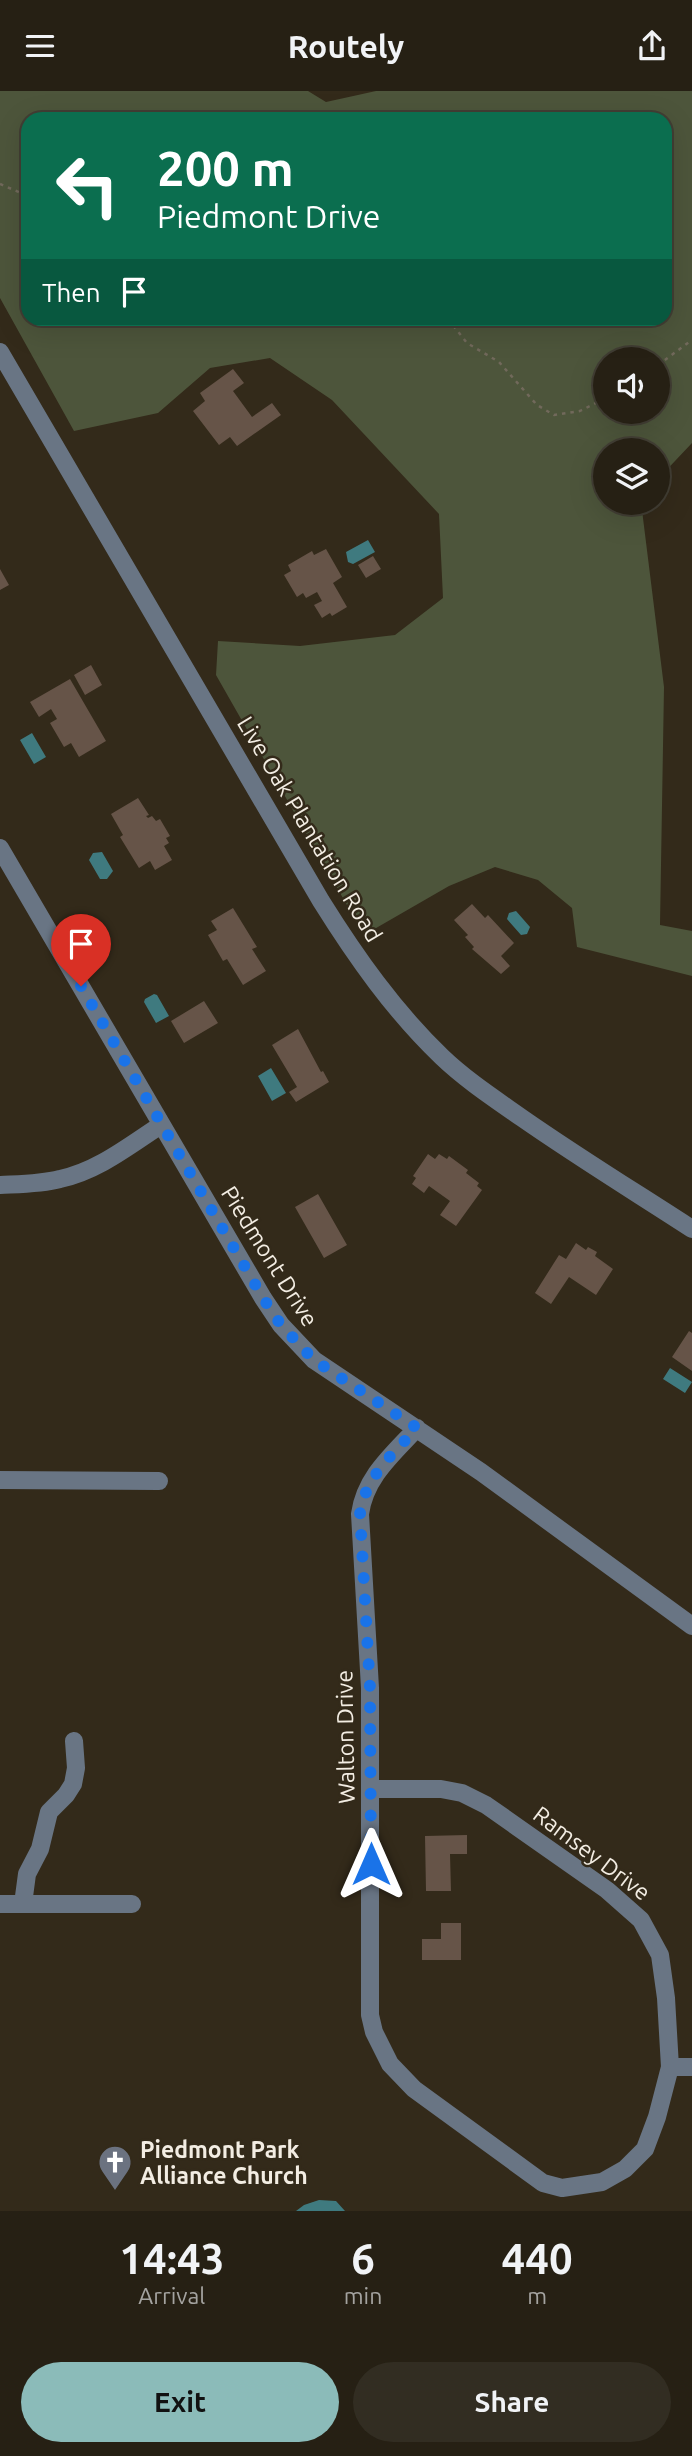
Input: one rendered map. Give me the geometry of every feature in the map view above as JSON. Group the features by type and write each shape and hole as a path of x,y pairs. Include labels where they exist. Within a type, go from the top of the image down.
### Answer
{"street":[{"name":"Live Oak Plantation Road","path":"0,352 321,901 379,987 442,1057 475,1085 692,1229"},
{"name":"Piedmont Drive","path":"0,848 263,1298 300,1348 342,1380 417,1428 692,1626"},
{"path":"0,1185 61,1179 83,1172 161,1125"},
{"name":"Walton Drive","path":"417,1428 367,1487 360,1514 370,1688 370,2015 374,2032 390,2064 414,2089 543,2183 556,2186"},
{"path":"0,1480 159,1481"},
{"path":"23,1904 27,1874 40,1849 49,1812 73,1784 76,1768 74,1741"},
{"name":"Ramsey Drive","path":"371,1789 441,1789 463,1793 486,1805 607,1890 641,1920 660,1955 666,1998 670,2067 657,2117 645,2149 625,2169 602,2182 562,2188 556,2186"},
{"path":"0,1903 132,1904"},
{"path":"670,2067 692,2067"}],"path":[{"path":"0,184 21,193"},
{"path":"454,326 467,343 499,362 537,405 554,415 580,411 593,404"},
{"path":"670,356 692,340"}],"green space":[{"path":"0,91 308,91 326,102 376,91 692,91 692,443 670,466 670,438 593,438 593,515 643,515 664,687 660,925 692,931 692,976 577,947 572,908 538,880 495,867 449,886 364,935 216,675 218,641 300,646 395,635 443,598 439,514 332,400 270,358 210,368 158,413 74,431 0,298"}],"water":[{"path":"368,540 375,552 353,564 348,562 346,552"},
{"path":"32,733 46,757 34,764 20,740"},
{"path":"102,852 113,871 107,879 100,879 89,860 93,853"},
{"path":"516,911 530,927 527,934 521,935 507,919 509,913"},
{"path":"154,994 169,1016 156,1023 144,1002"},
{"path":"271,1068 286,1093 272,1101 258,1076"},
{"path":"670,1368 692,1382 685,1393 663,1379"},
{"path":"319,2200 336,2201 345,2211 296,2211"}],"building":[{"path":"233,369 244,383 233,391 252,417 272,403 281,415 237,446 230,437 219,445 193,411 205,401 200,393"},
{"path":"326,549 342,577 333,583 347,607 332,616 330,613 322,618 314,605 322,601 317,592 306,598 303,593 297,597 284,575 291,571 288,565 312,551 314,555"},
{"path":"373,556 381,569 366,578 358,565"},
{"path":"0,569 9,585 0,590"},
{"path":"91,665 102,685 85,695 74,675"},
{"path":"70,679 106,741 79,757 71,743 64,747 50,723 57,719 51,709 39,717 30,702"},
{"path":"138,798 149,815 146,816 152,816 156,821 160,819 170,836 166,838 169,843 164,846 172,860 155,870 150,861 139,868 120,837 123,835 111,814"},
{"path":"472,904 485,918 488,915 514,943 501,956 510,966 501,974 472,949 474,947 465,937 468,935 454,920"},
{"path":"233,908 257,947 252,949 266,971 243,985 227,959 223,961 208,935 217,930 211,921"},
{"path":"204,1001 218,1023 184,1043 171,1021"},
{"path":"298,1029 329,1082 296,1102 289,1092 297,1087 272,1045"},
{"path":"428,1154 435,1159 439,1154 447,1159 449,1156 468,1170 466,1173 479,1183 477,1186 482,1190 456,1226 440,1215 450,1201 429,1186 424,1193 412,1184 416,1178 413,1176"},
{"path":"318,1194 347,1245 324,1258 295,1207"},
{"path":"576,1243 586,1250 588,1247 597,1252 595,1256 613,1269 596,1295 569,1277 551,1304 535,1293 559,1255 566,1259"},
{"path":"689,1331 692,1333 692,1371 672,1357"},
{"path":"467,1835 467,1854 450,1854 451,1891 426,1891 425,1836"},
{"path":"441,1923 461,1923 461,1960 422,1960 422,1939 441,1939"}],"place":[{"name":"Piedmont Park Alliance Church","path":"115,2192"}],"route":[{"path":"81,986 281,1325 314,1360 417,1428 367,1487 360,1514 370,1688 371,1864"}]}
